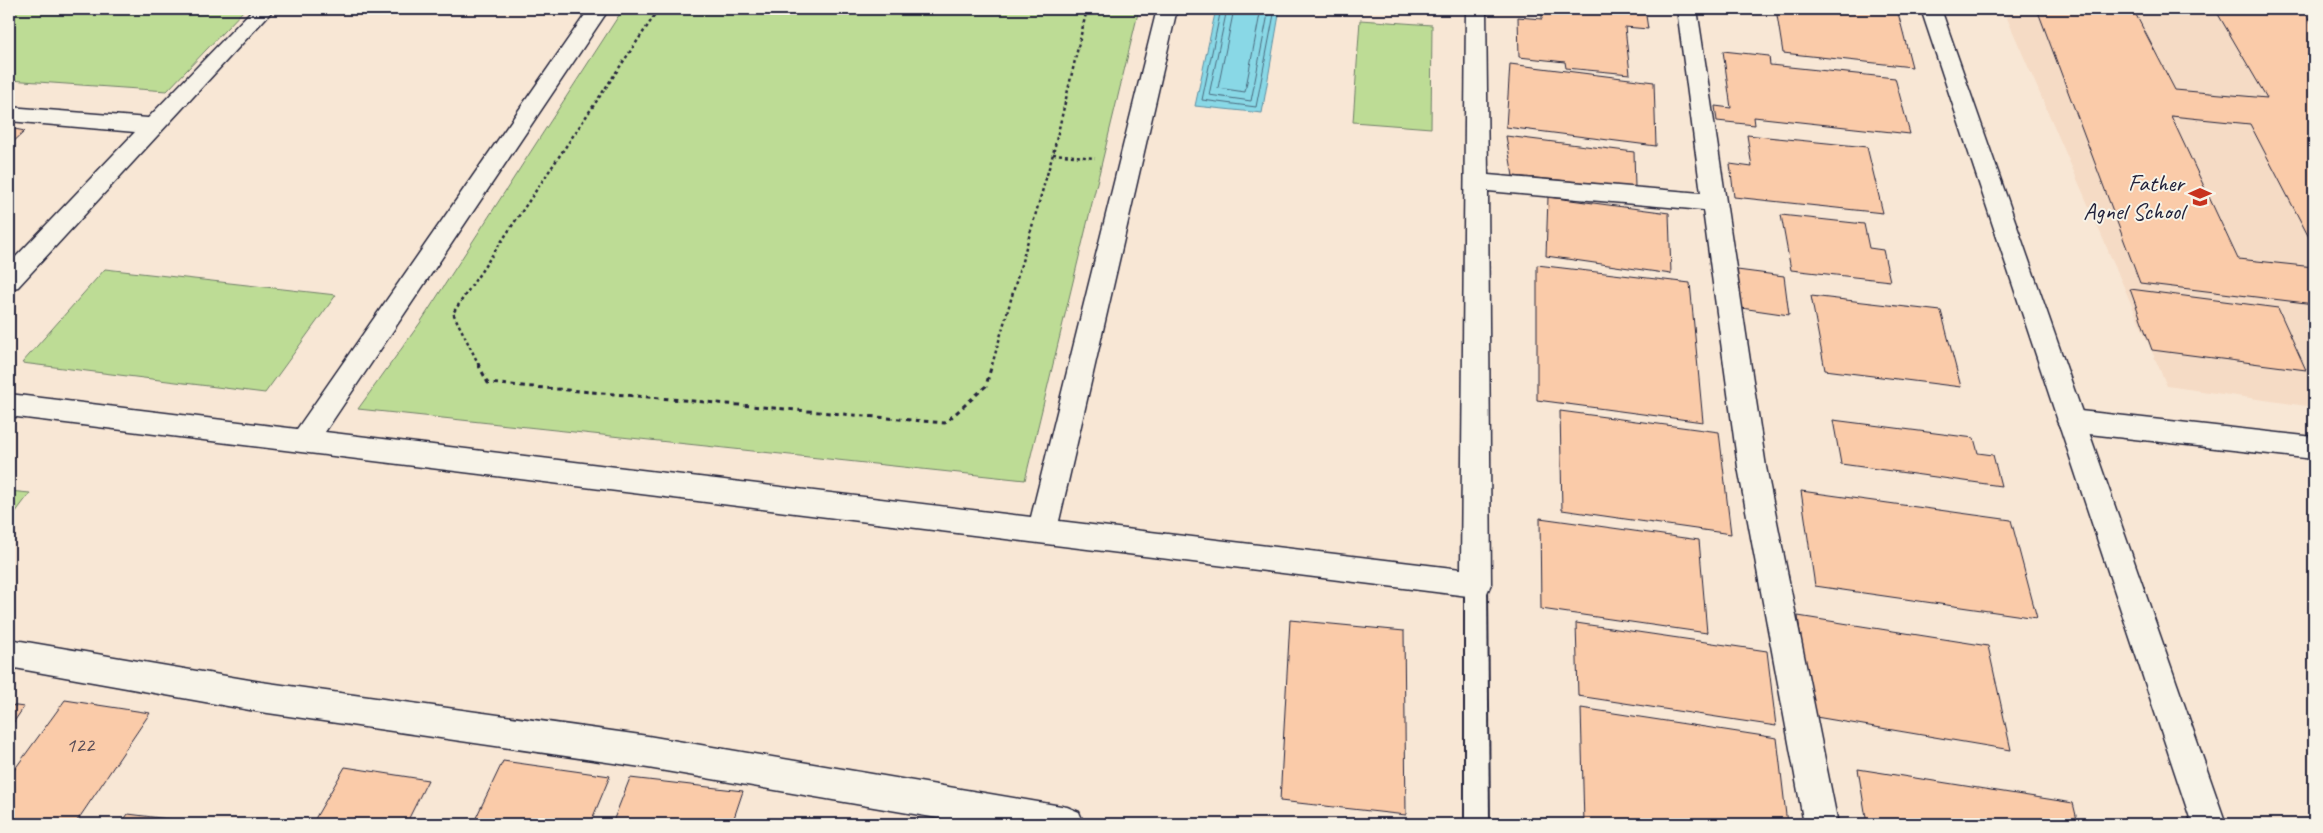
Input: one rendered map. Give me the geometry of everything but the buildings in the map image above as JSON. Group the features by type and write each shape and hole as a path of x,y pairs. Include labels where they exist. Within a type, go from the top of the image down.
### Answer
{"street":[{"path":"9,280 264,9"},
{"path":"304,441 599,9"},
{"path":"1042,532 1167,9"},
{"path":"9,405 1476,584 1476,9"},
{"path":"1688,9 1752,467 1821,824"},
{"path":"1931,9 2209,824"},
{"path":"9,114 153,126"},
{"path":"1476,182 1715,203"},
{"path":"2071,421 2314,448"},
{"path":"9,653 261,697 648,752 1067,824"}],"lane":[{"path":"1476,584 1477,824"}],"path":[{"path":"659,9 453,313 488,383 945,423 986,386 1053,154 1087,9"},
{"path":"1053,154 1130,161"}],"shaded area":[{"name":"Father Agnel School","path":"2003,9 2314,9 2314,407 2167,386"}],"green space":[{"path":"9,9 245,9 167,91 9,80"},
{"path":"623,9 1139,9 1025,480 358,409 420,323"},
{"path":"1360,20 1432,25 1431,128 1353,122"},
{"path":"105,269 336,295 265,393 22,363"},
{"path":"9,491 30,493 9,521"}],"water":[{"path":"1216,9 1280,9 1262,113 1195,106"}],"place":[{"name":"Father Agnel School","path":"2200,197"}]}
